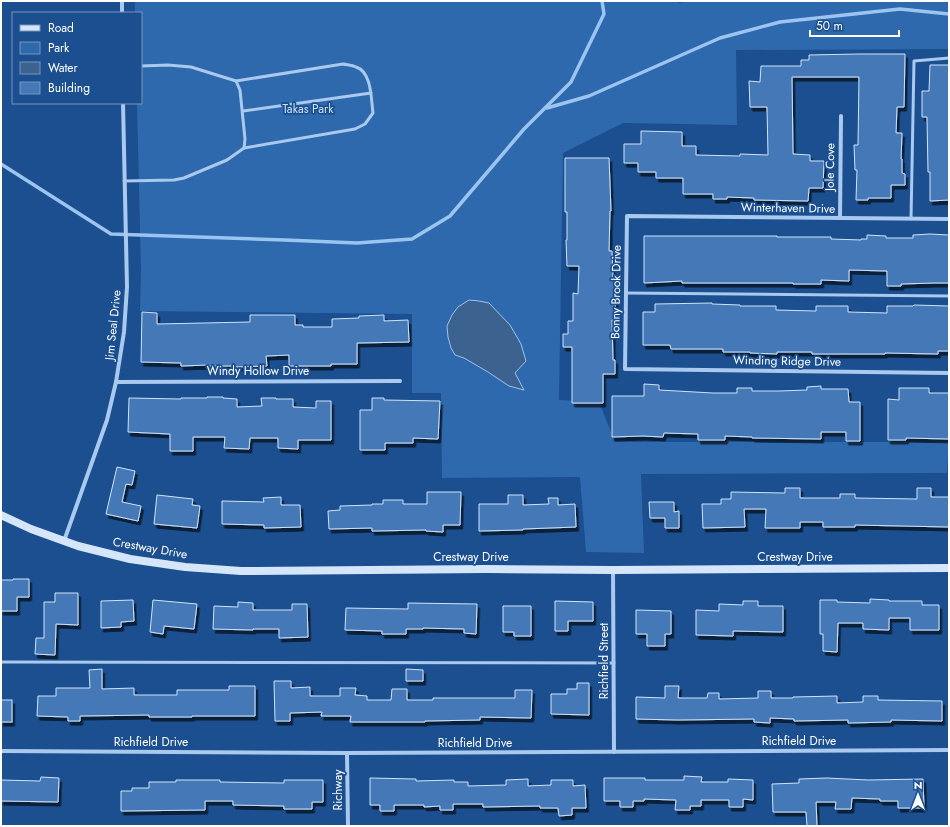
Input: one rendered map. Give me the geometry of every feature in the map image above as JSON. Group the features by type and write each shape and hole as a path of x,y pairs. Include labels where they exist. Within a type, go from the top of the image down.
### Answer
{"main road":[{"name":"Crestway Drive","path":"1,515 31,529 78,546 130,559 185,568 241,571 949,568"}],"street":[{"path":"122,1 122,12"},
{"name":"Jim Seal Drive","path":"64,541 107,420 116,382 124,332 127,288 123,104"},
{"name":"Jole Cove","path":"840,218 841,116"},
{"name":"Winterhaven Drive","path":"627,216 949,219"},
{"name":"Bonny Brook Drive","path":"625,369 627,216"},
{"name":"Winding Ridge Drive","path":"625,369 949,373"},
{"name":"Windy Hollow Drive","path":"116,382 400,381"},
{"name":"Richfield Street","path":"613,570 614,752"},
{"name":"Richfield Drive","path":"1,751 348,754 949,750"},
{"name":"Richway","path":"348,754 348,826"}],"lane":[{"path":"911,219 914,61 949,58"},
{"path":"124,181 174,180 184,178 227,160 244,148 355,129 365,124 373,113 371,93 367,76 358,67 343,64 236,81 191,67 168,65 142,66"},
{"path":"236,81 240,90 243,111 245,139 244,148"},
{"path":"243,111 371,93"},
{"path":"626,293 949,296"},
{"path":"1,662 614,663"}],"green space":[{"name":"Takas Park","path":"135,1 676,1 679,3 691,1 949,1 949,49 736,50 737,125 623,123 563,153 559,400 599,402 615,442 949,442 947,473 641,474 644,553 586,552 580,477 442,478 441,393 412,393 412,314 140,311 141,270 137,104 142,104 142,12 135,12"}],"water":[{"path":"469,300 489,303 510,325 521,344 526,361 515,373 524,390 509,386 464,358 455,355 451,348 447,326 452,315 458,307"}],"building":[{"path":"905,54 904,107 897,107 896,133 902,133 901,159 902,173 905,174 905,185 891,185 891,198 868,198 868,200 856,200 857,170 855,170 854,145 858,145 859,77 792,77 793,154 810,155 810,161 824,161 823,188 809,188 808,201 754,200 754,198 727,197 727,199 713,199 713,194 683,194 683,178 656,178 656,172 638,172 638,163 624,163 624,144 641,144 641,131 682,132 682,146 696,146 696,155 768,155 767,107 750,107 749,81 760,82 761,66 801,66 801,60 809,60 809,55"},
{"path":"930,65 949,65 949,200 930,201 927,117 922,117 922,91 929,91"},
{"path":"565,158 609,158 611,211 609,251 612,251 613,278 616,278 615,320 612,320 613,360 615,360 615,374 603,374 603,403 572,403 572,347 563,347 563,334 568,334 568,321 573,321 573,293 578,294 579,266 567,266"},
{"path":"867,235 886,236 886,238 913,238 913,235 949,235 949,283 901,284 901,286 887,286 887,271 849,270 849,281 821,280 821,284 682,283 682,281 644,283 644,236 777,236 831,237 831,239 861,240 867,239"},
{"path":"712,303 740,306 776,306 776,310 816,311 816,306 848,306 848,312 887,313 887,306 949,306 949,351 938,351 938,354 812,354 812,352 777,352 777,354 723,352 723,349 671,349 670,345 643,345 643,312 655,312 655,304"},
{"path":"142,312 157,313 157,324 250,322 250,315 295,315 295,325 303,325 303,327 332,327 332,319 384,315 384,321 408,320 409,342 357,343 357,364 331,364 331,366 289,366 289,355 266,356 267,366 181,366 181,363 141,362"},
{"path":"644,384 659,385 659,390 713,393 737,393 737,388 752,388 752,391 807,390 807,387 821,386 821,389 848,389 849,402 860,402 860,441 846,441 846,432 821,432 821,439 725,436 725,440 698,440 698,434 664,433 663,437 612,437 612,396 644,396"},
{"path":"899,388 929,388 929,393 949,393 949,439 906,438 906,440 888,440 888,399 899,400"},
{"path":"207,397 237,399 237,407 262,406 261,398 293,399 293,407 316,408 316,401 331,401 331,440 298,440 298,449 278,448 278,438 250,438 249,449 224,448 225,437 193,437 193,451 170,451 170,434 128,432 129,398 181,399"},
{"path":"372,398 384,398 384,400 440,401 438,439 413,438 413,443 385,443 385,450 360,450 360,410 372,410"},
{"path":"117,467 135,471 132,485 126,484 122,502 141,506 138,521 106,514"},
{"path":"785,488 800,488 800,498 840,498 840,494 855,494 855,498 917,499 917,488 931,488 931,497 949,497 949,527 855,525 855,527 823,527 823,522 800,522 800,528 765,528 766,509 744,509 745,527 703,528 702,504 721,504 721,499 731,499 731,492 785,493"},
{"path":"427,492 461,492 460,525 443,525 443,532 426,530 372,531 372,528 329,529 328,511 340,510 340,506 383,504 383,500 403,500 403,504 427,504"},
{"path":"157,495 193,499 192,505 200,506 197,528 154,524"},
{"path":"508,495 523,495 523,505 549,504 548,498 558,498 558,505 575,504 576,527 479,531 479,504 508,504"},
{"path":"281,497 281,505 300,505 301,527 264,528 264,525 222,524 222,501 264,502 263,498"},
{"path":"649,502 674,502 674,512 679,511 679,528 665,528 665,518 650,518"},
{"path":"29,579 29,597 17,597 17,611 1,611 1,580"},
{"path":"55,593 78,593 78,625 56,624 55,655 35,654 36,638 44,638 44,602 55,602"},
{"path":"870,599 889,601 922,601 922,605 939,605 939,630 910,630 910,618 889,618 889,630 863,629 863,623 838,623 837,652 823,651 823,634 820,634 820,600 870,603"},
{"path":"133,600 134,621 121,622 121,627 101,628 101,601"},
{"path":"153,600 197,604 194,629 164,626 163,634 150,632"},
{"path":"555,601 593,602 593,621 568,621 568,631 555,631"},
{"path":"743,601 758,601 758,606 783,606 783,632 733,631 733,636 696,635 696,610 719,611 719,604 743,605"},
{"path":"238,602 253,603 253,610 292,610 292,604 307,604 308,637 279,638 279,629 213,629 214,606 238,607"},
{"path":"408,603 477,604 476,634 464,633 464,629 406,629 406,634 382,634 382,631 345,630 346,608 408,609"},
{"path":"503,606 531,606 531,636 514,636 514,632 503,632"},
{"path":"636,610 671,611 671,634 665,634 665,646 647,646 647,634 636,634"},
{"path":"102,669 102,689 134,688 134,695 177,695 177,690 229,690 229,686 255,686 255,716 80,716 80,721 68,721 68,717 37,716 38,696 56,696 56,688 90,688 89,670"},
{"path":"406,669 423,670 423,681 406,681"},
{"path":"274,681 291,681 291,688 310,687 310,696 340,696 340,688 356,688 355,695 367,696 367,700 391,700 392,689 407,689 407,700 433,700 433,698 515,698 515,690 532,690 531,718 480,717 480,720 350,722 351,716 321,716 322,712 290,713 290,721 275,721"},
{"path":"577,683 589,683 589,715 551,714 551,694 567,694 567,689 577,689"},
{"path":"665,686 679,686 678,698 707,698 708,693 719,693 719,699 758,698 758,691 771,691 771,698 837,696 837,703 863,702 863,696 878,696 878,700 942,701 942,721 891,720 891,722 848,723 848,720 794,721 794,719 770,718 770,723 754,722 754,719 636,719 636,697 665,698"},
{"path":"1,700 12,700 12,722 1,722"},
{"path":"684,776 702,777 701,782 728,782 728,779 753,780 753,800 743,799 743,807 729,807 729,800 701,800 701,806 690,806 690,810 675,810 676,800 644,799 644,801 633,801 633,807 620,807 620,801 604,801 604,778 684,780"},
{"path":"41,777 59,778 58,802 1,801 1,780 40,781"},
{"path":"370,778 416,779 416,781 454,780 454,782 468,782 468,786 506,785 506,780 528,779 528,786 551,785 551,780 573,780 573,786 585,785 586,808 572,808 572,815 559,816 558,808 540,808 540,806 483,807 483,804 453,804 453,810 440,810 440,806 424,807 424,805 394,805 394,811 380,811 380,805 370,805"},
{"path":"827,778 868,780 923,779 924,808 898,808 898,801 880,801 880,799 852,798 851,809 835,809 836,802 816,802 817,826 807,826 806,812 773,812 772,784 799,783 799,779"},
{"path":"176,780 220,780 220,782 284,783 284,780 323,780 323,802 312,802 312,809 284,809 284,806 233,805 233,801 205,801 205,810 121,811 121,791 132,791 132,788 149,788 149,782 176,782"}],"waterway":[{"path":"1,164 111,234 357,243 412,239 450,216 524,129 571,82 604,14 602,1"},
{"path":"547,108 589,96 720,38 780,22 900,9 949,14"}]}
